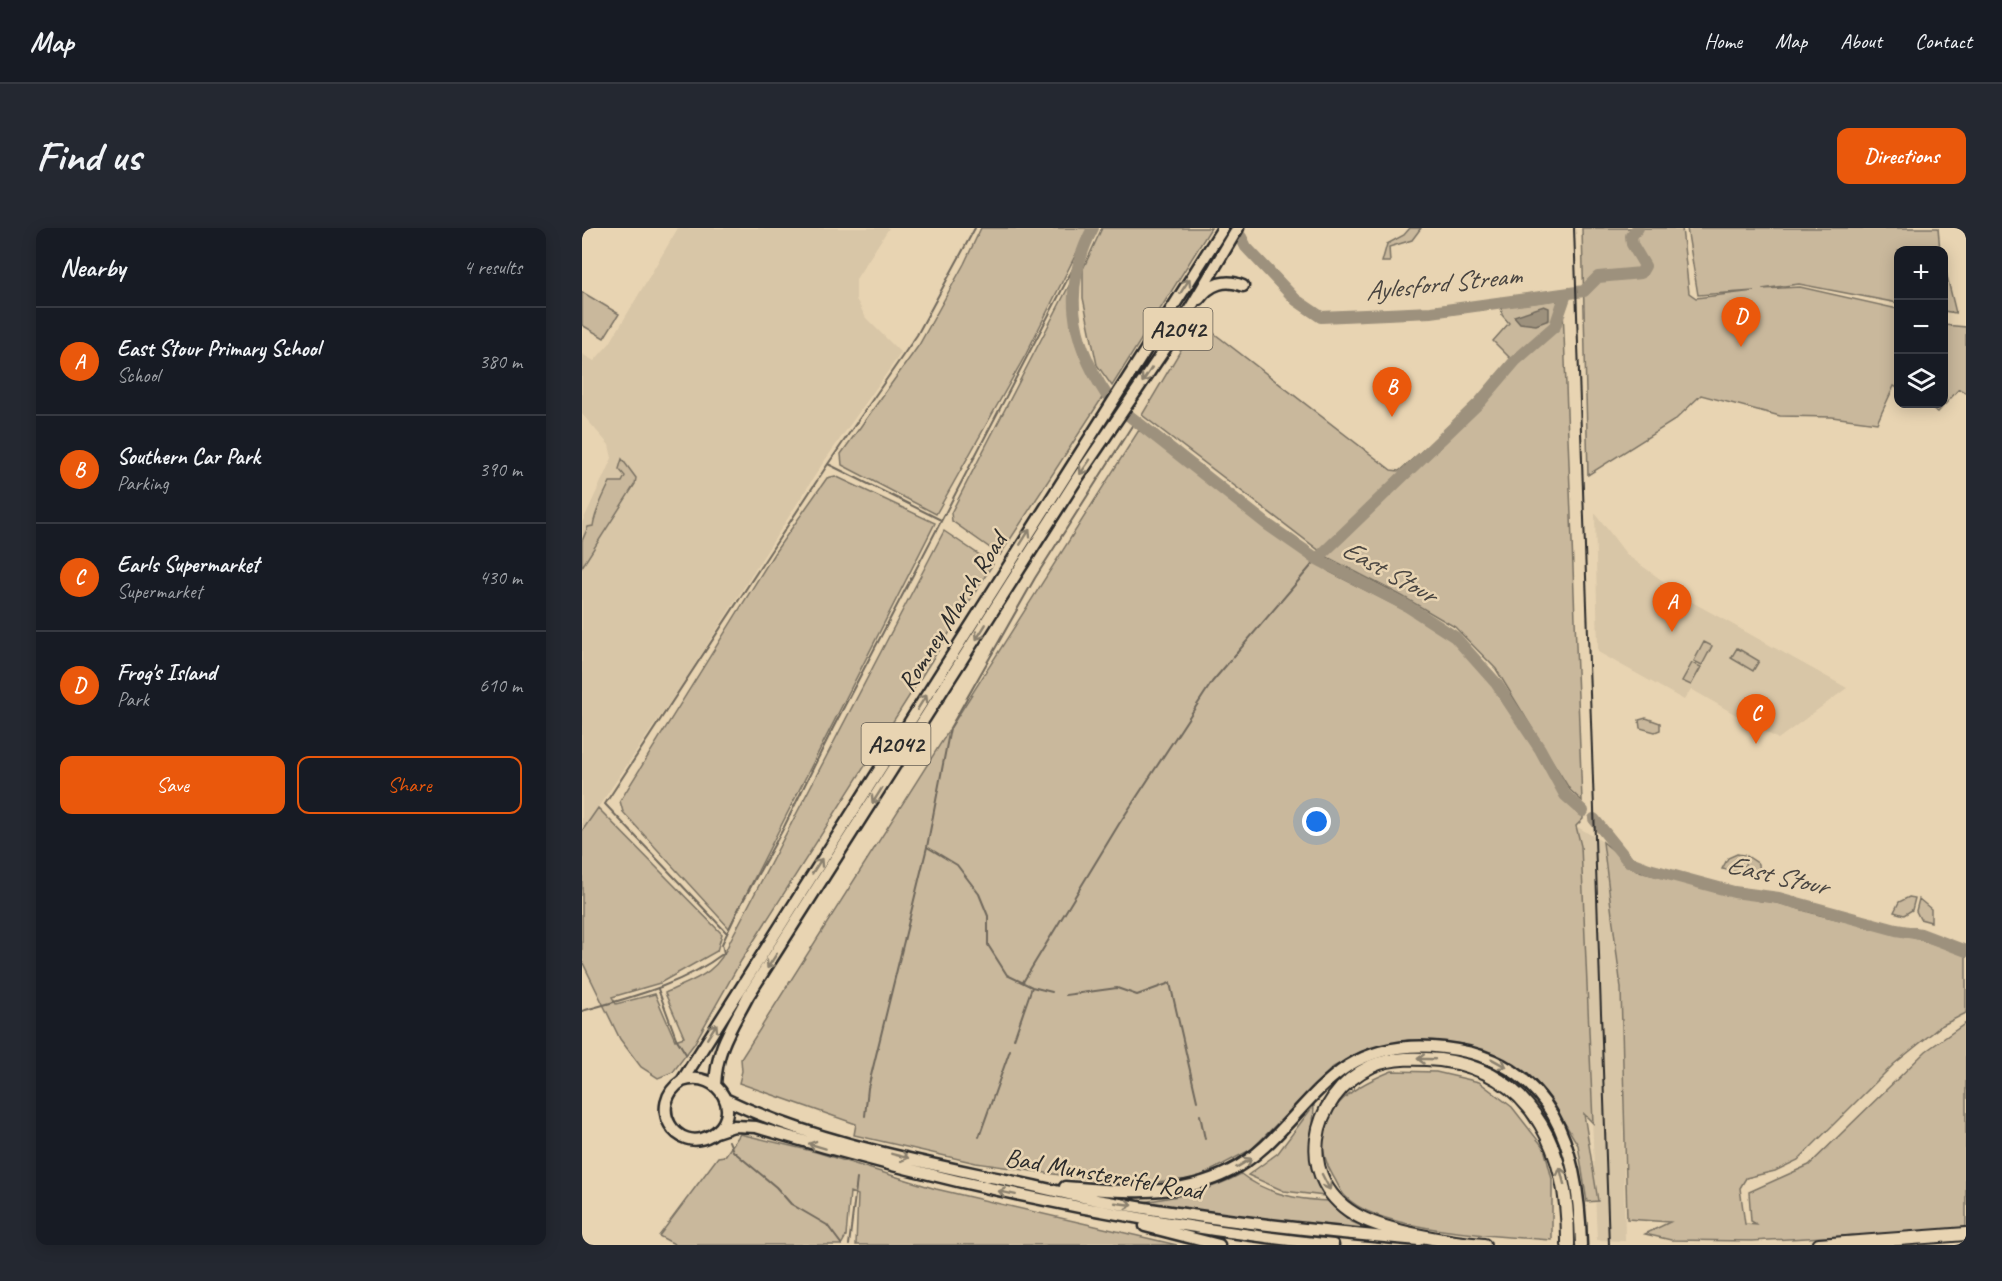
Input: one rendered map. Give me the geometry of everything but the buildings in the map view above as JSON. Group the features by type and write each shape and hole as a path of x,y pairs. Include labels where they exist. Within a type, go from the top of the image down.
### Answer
{"highway":[{"path":"1469,1244 1390,1228 1360,1217 1344,1207 1327,1186 1319,1162 1316,1136 1322,1113 1347,1083 1372,1067 1393,1060 1425,1059 1449,1061 1490,1075 1515,1093 1541,1121 1555,1150 1565,1188 1568,1245"},
{"path":"1819,1245 1966,1234"},
{"name":"Bad Munstereifel Road","path":"1469,1244 1484,1245"}],"main road":[{"name":"Romney Marsh Road","path":"682,1081 1064,474 1111,408 1222,229"},
{"name":"Romney Marsh Road","path":"715,1084 716,1060 748,996 1078,477 1175,334 1235,232"},
{"path":"1175,334 1204,292 1214,285 1229,282 1243,286"},
{"path":"1026,1184 1149,1193 1201,1183 1229,1172 1258,1155 1318,1090 1349,1065 1382,1051 1410,1046 1455,1049 1496,1061 1532,1088 1552,1112 1565,1135 1573,1160 1578,1184 1581,1245"},
{"path":"699,1078 715,1084 725,1099 725,1117 716,1132 704,1138 694,1139 684,1137 669,1124 666,1116 666,1099 670,1091 682,1081 699,1078"},
{"name":"Bad Munstereifel Road","path":"725,1099 758,1115 845,1142 1103,1201 1240,1221 1469,1244"},
{"name":"Bad Munstereifel Road","path":"716,1132 734,1126 756,1127 948,1180 1064,1205 1180,1225 1333,1245"},
{"path":"1064,1205 1219,1245"}],"shaded area":[{"path":"678,228 889,228 856,279 856,299 866,318 901,353 823,463 683,683 582,831 582,523 612,458 609,445 582,414 582,354 594,361 610,343"},
{"path":"981,228 1089,228 1026,354 936,514 842,465 841,454 919,345 964,264"},
{"path":"1102,228 1211,228 1112,386 1097,365 1083,298 1083,269"},
{"path":"1410,228 1421,228 1412,240 1389,247 1390,262 1382,262 1387,244 1404,235"},
{"path":"1582,228 1682,228 1689,293 1696,298 1754,291 1698,295 1687,228 1938,228 1940,246 1894,246 1894,302 1799,284 1762,289 1800,287 1894,308 1894,386 1877,423 1832,417 1780,416 1701,395 1675,420 1588,475"},
{"path":"1072,280 1074,313 1079,340 1104,395 1000,555 952,521 951,513"},
{"path":"1948,280 1956,313 1948,312"},
{"path":"582,292 619,314 604,338 582,325"},
{"path":"1556,300 1563,308 1582,801 1570,790 1496,669 1455,627 1329,558 1142,415 1198,321 1391,470 1399,471 1473,406 1512,360 1493,341 1509,323 1502,315 1501,307"},
{"path":"1544,306 1549,308 1549,320 1536,325 1520,323 1514,316"},
{"path":"1948,325 1966,327 1966,393 1959,389 1948,401"},
{"path":"1139,430 1330,572 1426,621 1460,645 1487,675 1530,739 1562,796 1583,815 1583,819 1576,826 1581,846 1593,1123 1584,1114 1598,1201 1587,1202 1578,1145 1553,1104 1526,1072 1463,1044 1408,1040 1363,1051 1333,1067 1252,1149 1195,1179 1124,1184 976,1163 854,1135 856,1124 739,1083 742,1071 741,1059"},
{"path":"622,459 636,478 635,484 582,567 582,541 588,527 593,526 597,509 610,482 622,482 625,476 619,469"},
{"path":"835,476 935,523 729,928 623,812 620,801 775,552 827,478"},
{"path":"1595,513 1627,555 1692,602 1847,688 1778,739 1691,689 1684,700 1598,652"},
{"path":"944,531 993,564 741,961 694,1044 673,1072 658,1078 641,1067 620,1039 582,961 582,831 598,808 722,934 717,951 660,983 612,997 616,1004 655,994 675,1040 684,1037 665,993 704,974 719,961 725,952"},
{"path":"1704,642 1712,646 1702,665 1694,661"},
{"path":"1737,648 1759,661 1753,671 1731,658"},
{"path":"1692,663 1701,667 1691,685 1682,681"},
{"path":"1646,718 1660,723 1660,730 1655,732 1640,728 1639,720"},
{"path":"1576,826 1603,842 1621,987 1625,1241 1597,1240 1581,846"},
{"path":"1603,842 1639,872 1896,933 1966,956 1966,1013 1941,1026 1894,1064 1798,1160 1775,1171 1746,1178 1740,1188 1745,1224 1758,1225 1751,1221 1749,1192 1809,1165 1926,1051 1966,1023 1966,1229 1752,1241 1671,1240 1645,1234 1670,1222 1627,1219 1621,988"},
{"path":"1737,854 1744,855 1741,867 1733,871 1722,869 1728,858"},
{"path":"1747,856 1759,864 1760,878 1749,875 1744,868"},
{"path":"1909,897 1915,898 1912,910 1904,915 1894,912 1899,902"},
{"path":"1919,899 1931,909 1931,922 1920,919 1916,911"},
{"path":"1392,1071 1436,1072 1479,1082 1512,1107 1544,1148 1552,1179 1552,1240 1473,1234 1412,1225 1384,1218 1361,1208 1345,1196 1325,1157 1323,1137 1327,1124 1332,1112 1348,1095 1369,1081"},
{"path":"1314,1105 1311,1167 1325,1196 1284,1191 1248,1175 1278,1153"},
{"path":"740,1134 816,1152 936,1189 1177,1245 856,1245 858,1195 850,1192 846,1236 841,1245 676,1245 659,1236 718,1157 725,1156"},
{"path":"1241,1174 1261,1187 1283,1195 1329,1201 1350,1221 1373,1231 1283,1223 1142,1202 1193,1193"}],"waterway":[{"path":"726,932 605,804 828,464 917,335 975,228"},
{"name":"East Stour","path":"1093,228 1077,271 1074,312 1084,353 1106,394"},
{"name":"Aylesford Stream","path":"1230,228 1241,237 1246,247 1296,300 1321,317 1431,312 1584,291 1598,277 1641,273 1645,266 1632,244 1631,236 1638,228"},
{"path":"582,1011 674,982 724,953 722,944 739,908 782,831 833,728 1078,259"},
{"path":"1317,559 1480,402 1515,361 1555,326 1566,294"},
{"name":"East Stour","path":"1127,414 1268,525 1317,559 1407,606 1455,637 1496,683 1540,749 1565,795 1583,811"},
{"path":"865,1116 868,1088 927,847 950,728 1035,578 1135,421"},
{"path":"828,464 941,520"},
{"path":"1023,982 1119,824 1212,682 1317,559"},
{"name":"East Stour","path":"1594,819 1628,861 1649,869 1734,892 1779,898 1896,930 1921,934 1966,951"},
{"path":"927,847 957,865 979,894 988,916 988,945 1007,975 1032,987 1052,992"},
{"path":"1066,995 1117,988 1137,995 1170,983 1197,1101"},
{"path":"1014,1039 1032,987"},
{"path":"658,989 676,1038 686,1054"},
{"path":"979,1137 1010,1050"},
{"path":"1200,1115 1205,1139"},
{"path":"729,1141 733,1151 776,1187 791,1204 827,1225 842,1245"},
{"path":"849,1245 857,1179"}],"railway":[{"path":"1574,228 1609,1245"}],"place":[{"name":"Frog's Island","path":"1741,347"},
{"name":"Southern Car Park","path":"1392,417"},
{"name":"East Stour Primary School","path":"1672,632"},
{"name":"Earls Supermarket","path":"1756,744"}]}
